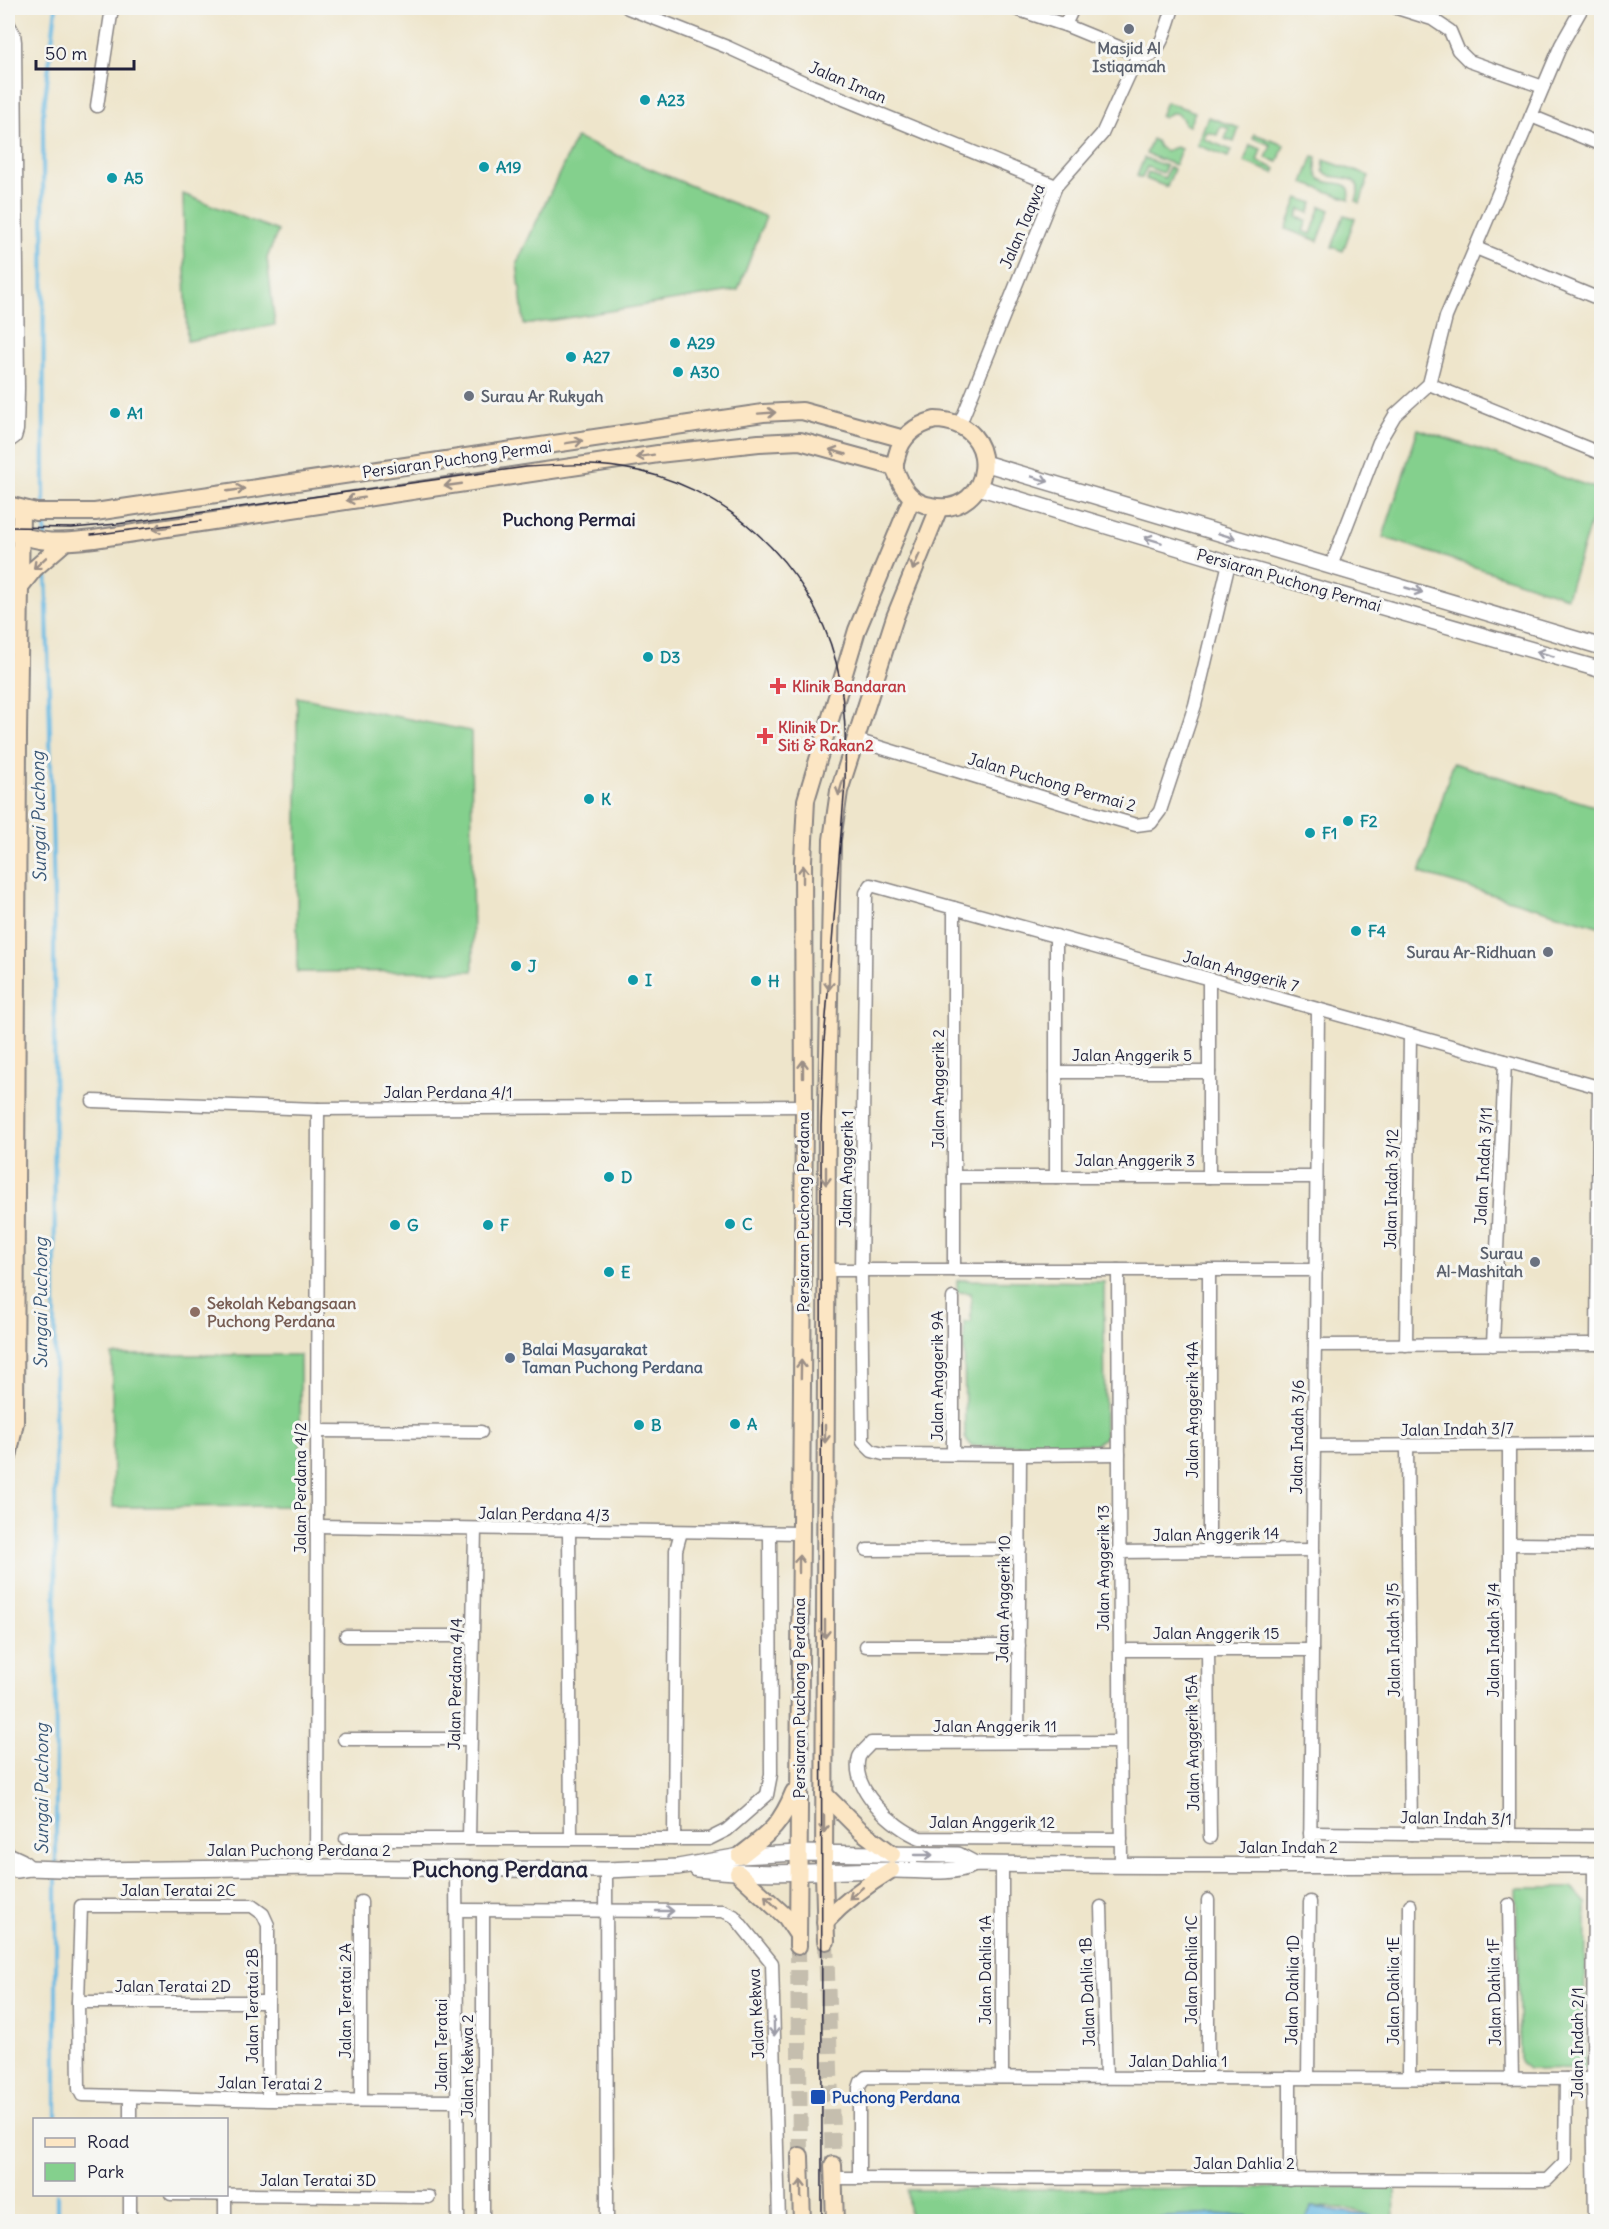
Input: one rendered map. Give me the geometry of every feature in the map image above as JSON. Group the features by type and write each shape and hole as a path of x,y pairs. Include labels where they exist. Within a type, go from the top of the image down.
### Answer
{"main road":[{"name":"Persiaran Puchong Permai","path":"22,509 95,512 763,413 802,411 904,438"},
{"path":"948,420 960,424 977,440 982,451 983,475 978,487 961,503 939,508 925,505 912,498 903,488 894,468 904,438 912,429 923,423 948,420"},
{"name":"Persiaran Puchong Permai","path":"22,536 65,542 94,539 658,454 759,443 800,441 894,468"},
{"name":"Persiaran Puchong Perdana","path":"738,1874 786,1917 798,1941 799,1533 804,1106 803,860 806,800 857,630 912,498"},
{"name":"Persiaran Puchong Perdana","path":"826,1941 824,1794 826,1270 832,840 839,791 895,617 939,508"},
{"path":"8,1456 15,1422 13,734 22,509"},
{"path":"19,588 34,569 65,542"},
{"path":"740,1856 777,1826 788,1810 798,1783"},
{"path":"824,1794 891,1862 825,1922"},
{"path":"800,2156 802,2222"},
{"path":"833,2172 835,2222"}],"street":[{"path":"97,106 112,8"},
{"name":"Jalan Iman","path":"628,8 727,47 812,86 1056,186"},
{"path":"1013,8 1065,25 1138,55 1149,56 1160,44 1173,8"},
{"path":"1065,25 1073,8"},
{"path":"1397,8 1432,19 1450,31 1458,50 1469,61 1543,87"},
{"path":"1331,566 1379,442 1395,415 1429,384 1446,316 1561,45 1582,8"},
{"path":"8,23 14,34 15,42 18,388 17,430 15,437 8,442"},
{"name":"Jalan Taqwa","path":"960,424 1056,186 1102,134 1138,55"},
{"path":"1531,116 1602,145"},
{"path":"1476,248 1602,300"},
{"path":"1429,384 1602,454"},
{"name":"Persiaran Puchong Permai","path":"984,463 1602,647"},
{"name":"Persiaran Puchong Permai","path":"978,487 1229,563 1602,670"},
{"name":"Jalan Puchong Permai 2","path":"856,740 1136,825 1151,823 1160,811 1195,705 1229,563"},
{"name":"Jalan Anggerik 7","path":"871,885 1600,1088"},
{"name":"Jalan Anggerik 1","path":"871,885 866,893 861,1270 863,1442 872,1451 883,1454 953,1453"},
{"name":"Jalan Anggerik 2","path":"954,908 954,1270"},
{"path":"1056,936 1056,1177"},
{"path":"1209,979 1209,1177"},
{"name":"Jalan Indah 3/6","path":"1310,1864 1318,1009"},
{"name":"Jalan Indah 3/12","path":"1406,1345 1410,1035"},
{"name":"Jalan Indah 3/11","path":"1493,1344 1505,1061"},
{"name":"Jalan Anggerik 5","path":"1056,1072 1209,1072"},
{"path":"1315,1345 1599,1344 1600,1088"},
{"name":"Jalan Perdana 4/1","path":"93,1101 318,1109 804,1106"},
{"name":"Jalan Perdana 4/2","path":"316,1867 318,1109"},
{"name":"Jalan Anggerik 3","path":"954,1177 1316,1177"},
{"path":"826,1270 1316,1270"},
{"name":"Jalan Anggerik 13","path":"1118,1270 1120,1866"},
{"name":"Jalan Anggerik 14A","path":"1209,1270 1209,1550"},
{"name":"Jalan Anggerik 9A","path":"953,1298 953,1453"},
{"path":"317,1431 481,1432"},
{"name":"Jalan Indah 3/4","path":"1509,1444 1509,1835"},
{"name":"Jalan Indah 3/7","path":"1314,1446 1602,1444"},
{"name":"Jalan Indah 3/5","path":"1407,1447 1411,1834"},
{"path":"953,1453 1119,1454"},
{"name":"Jalan Anggerik 10","path":"1018,1742 1020,1455"},
{"name":"Jalan Perdana 4/3","path":"317,1526 799,1533"},
{"name":"Jalan Perdana 4/4","path":"469,1839 475,1529"},
{"path":"569,1530 571,1839"},
{"path":"674,1839 676,1550 681,1532"},
{"path":"346,1839 709,1839 727,1830 767,1795 771,1774 770,1533"},
{"path":"1510,1544 1602,1545"},
{"path":"867,1550 1020,1549"},
{"name":"Jalan Anggerik 14","path":"1119,1552 1313,1550"},
{"path":"346,1636 473,1636"},
{"path":"866,1646 1019,1646"},
{"name":"Jalan Anggerik 15","path":"1120,1650 1312,1650"},
{"name":"Jalan Anggerik 15A","path":"1208,1650 1210,1837"},
{"path":"344,1739 471,1739"},
{"name":"Jalan Anggerik 11","path":"871,1743 1119,1742"},
{"name":"Jalan Anggerik 12","path":"871,1743 859,1756 859,1780 872,1801 908,1834 920,1838 1120,1839"},
{"name":"Jalan Indah 3/1","path":"1310,1833 1602,1836"},
{"name":"Jalan Puchong Perdana 2","path":"678,1867 740,1856 824,1854"},
{"name":"Jalan Indah 2","path":"824,1854 891,1862"},
{"name":"Jalan Puchong Perdana 2","path":"8,1855 36,1868"},
{"name":"Jalan Indah 2","path":"824,1873 891,1862 958,1855 975,1864 1598,1865"},
{"name":"Jalan Dahlia 1A","path":"1002,1864 1002,2076"},
{"name":"Jalan Indah 2/1","path":"1595,2222 1598,2208 1598,2180 1593,2079 1598,1865"},
{"name":"Jalan Puchong Perdana 2","path":"8,1868 91,1870 316,1867 606,1869 678,1867 738,1874 824,1873"},
{"name":"Jalan Teratai","path":"456,1869 458,2222"},
{"path":"606,1869 607,2222"},
{"name":"Jalan Dahlia 1C","path":"1208,1900 1208,2077"},
{"name":"Jalan Teratai 2A","path":"362,1902 362,2100"},
{"name":"Jalan Dahlia 1D","path":"1308,2078 1310,1902"},
{"name":"Jalan Dahlia 1E","path":"1409,2078 1410,1905"},
{"name":"Jalan Dahlia 1F","path":"1509,1905 1512,2079"},
{"name":"Jalan Teratai 2C","path":"78,2002 81,1906 252,1906 263,1914"},
{"name":"Jalan Dahlia 1B","path":"1101,1907 1106,2077"},
{"name":"Jalan Kekwa","path":"457,1910 723,1911 734,1916 772,1963 779,2222"},
{"name":"Jalan Kekwa 2","path":"483,1911 483,2222"},
{"name":"Jalan Teratai 2B","path":"263,1914 268,1925 268,2100"},
{"name":"Jalan Teratai 2","path":"78,2002 79,2089 81,2095 268,2100 458,2101"},
{"name":"Jalan Teratai 2D","path":"78,2002 268,2002"},
{"name":"Jalan Dahlia 1","path":"859,2178 859,2088 866,2077 1593,2079"},
{"path":"1290,2078 1290,2180"},
{"name":"Jalan Dahlia 2","path":"833,2172 859,2178 1546,2180 1565,2162 1566,2079"},
{"path":"130,2097 130,2118"},
{"path":"130,2196 130,2222"},
{"path":"225,2196 225,2222"},
{"name":"Jalan Teratai 3D","path":"225,2196 429,2197"}],"green space":[{"path":"1166,102 1195,112 1189,126 1184,124 1179,115 1173,113 1164,118 1160,116"},
{"path":"1208,117 1239,128 1234,142 1225,139 1229,129 1221,126 1217,135 1207,132 1204,139 1231,150 1228,157 1197,145"},
{"path":"1254,134 1284,145 1278,162 1266,158 1271,145 1253,138"},
{"path":"576,138 766,217 738,290 524,325 517,263"},
{"path":"1152,139 1165,151 1176,147 1181,149 1175,165 1146,154"},
{"path":"1250,145 1261,149 1257,161 1276,169 1274,173 1244,162"},
{"path":"1313,156 1317,157 1316,170 1319,178 1325,182 1346,185 1349,190 1349,199 1303,183"},
{"path":"1144,158 1166,166 1163,173 1147,167 1142,178 1137,176"},
{"path":"1324,160 1369,176 1360,203 1356,201 1358,185 1355,181 1327,175 1323,171"},
{"path":"1169,167 1174,169 1167,187 1146,179 1148,172 1165,178"},
{"path":"183,194 278,231 267,258 275,325 187,341"},
{"path":"1298,198 1313,203 1309,213 1300,209 1297,217 1307,221 1303,231 1311,234 1321,206 1330,210 1318,241 1286,229"},
{"path":"1344,215 1355,218 1343,251 1332,247"},
{"path":"1418,429 1601,490 1567,597 1383,537"},
{"path":"297,697 471,731 473,971 297,972"},
{"path":"1453,763 1601,808 1601,927 1420,873"},
{"path":"957,1280 1104,1282 1105,1438 1095,1444 972,1446 965,1438 964,1322 971,1322 971,1293 957,1292"},
{"path":"112,1355 300,1355 301,1506 113,1507"},
{"path":"1516,1888 1572,1888 1586,1903 1585,2069 1528,2070 1520,2061"},
{"path":"1394,2187 1395,2221 1375,2221 1370,2216 1355,2210 1312,2207 1304,2222 1253,2221 1247,2216 1215,2214 1156,2218 1065,2216 1053,2222 910,2221 908,2190"}],"water":[{"path":"1312,2207 1371,2216 1375,2221 1304,2221"},
{"path":"1094,2213 1156,2218 1215,2214 1247,2216 1253,2221 1053,2221 1065,2216"}],"waterway":[{"path":"44,507 43,115 56,8"},
{"name":"Sungai Puchong","path":"45,517 45,537"},
{"name":"Sungai Puchong","path":"46,565 54,901 56,1866"},
{"name":"Sungai Puchong","path":"56,1873 56,2118"},
{"name":"Sungai Puchong","path":"57,2196 57,2222"}],"tunnel":[{"path":"826,1941 833,2165"},
{"path":"798,1946 800,2156"}],"tram line":[{"path":"8,527 72,528 117,524 526,467 610,466 659,476 694,490 727,510 757,534 784,561 806,592 824,626 836,662 844,707 845,784 824,1041 821,1126 822,2222"},
{"path":"91,535 201,521"}],"place":[{"name":"Masjid Al Istiqamah","path":"1129,29"},
{"name":"A23","path":"645,100"},
{"name":"A19","path":"484,167"},
{"name":"A5","path":"112,178"},
{"name":"A29","path":"675,343"},
{"name":"A27","path":"571,357"},
{"name":"A30","path":"678,372"},
{"name":"Surau Ar Rukyah","path":"469,396"},
{"name":"A1","path":"115,413"},
{"name":"D3","path":"648,657"},
{"name":"Klinik Bandaran","path":"778,686"},
{"name":"Klinik Dr. Siti & Rakan2","path":"765,736"},
{"name":"K","path":"589,799"},
{"name":"F2","path":"1348,821"},
{"name":"F1","path":"1310,833"},
{"name":"F4","path":"1356,931"},
{"name":"Surau Ar-Ridhuan","path":"1548,952"},
{"name":"J","path":"516,966"},
{"name":"I","path":"633,980"},
{"name":"H","path":"756,981"},
{"name":"D","path":"609,1177"},
{"name":"C","path":"730,1224"},
{"name":"G","path":"395,1225"},
{"name":"F","path":"488,1225"},
{"name":"Surau Al-Mashitah","path":"1535,1262"},
{"name":"E","path":"609,1272"},
{"name":"Sekolah Kebangsaan Puchong Perdana","path":"195,1312"},
{"name":"Balai Masyarakat Taman Puchong Perdana","path":"510,1358"},
{"name":"A","path":"735,1424"},
{"name":"B","path":"639,1425"},
{"name":"Puchong Perdana","path":"818,2097"}],"district":[{"name":"Puchong Permai","path":"569,520"},
{"name":"Puchong Perdana","path":"500,1869"}]}
